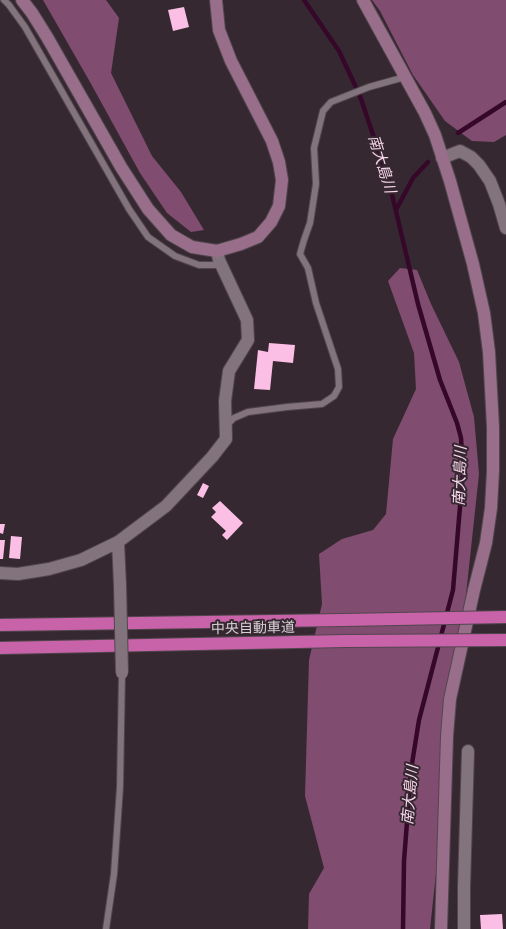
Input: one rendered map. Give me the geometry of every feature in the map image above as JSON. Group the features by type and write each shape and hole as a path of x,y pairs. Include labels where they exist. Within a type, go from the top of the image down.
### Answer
{"highway":[{"name":"中央自動車道","path":"0,625 506,617"},
{"name":"中央自動車道","path":"0,648 345,641 506,640"}],"street":[{"path":"22,0 47,37 121,167 148,209 171,235 192,247 217,251 258,237 271,222 278,206 282,180 280,162 272,141 231,61 219,30 216,0"},
{"path":"363,0 425,113 435,135 450,181 473,264 484,313 489,352 493,427 491,508 486,543 450,699 447,736 441,929"},
{"path":"442,158 460,151 471,157 479,165 490,181 506,228"},
{"path":"0,573 18,574 49,569 81,560 118,542 166,506 212,457 226,439 225,401 228,371 248,340 247,320 221,265 217,251"},
{"path":"118,542 122,673"},
{"path":"464,929 468,751"}],"lane":[{"path":"4,0 25,27 129,209 148,237 175,256 199,265 221,265"},
{"path":"226,426 234,418 248,412 322,404 334,396 339,387 338,369 316,303 308,268 300,254 310,223 316,184 314,148 323,111 331,102 369,87 405,77"},
{"path":"106,929 114,874 120,787 122,673"}],"shaded area":[{"path":"43,0 106,0 119,18 111,73 152,156 181,192 204,230 191,232 167,213 140,173"},
{"path":"372,0 506,0 506,135 494,142 472,141 445,121 413,75 380,11"},
{"path":"400,268 417,270 431,304 459,362 474,417 479,474 430,929 308,929 309,894 324,868 305,796 309,660 322,604 319,554 342,539 373,530 386,514 393,439 416,389 414,353 388,281"}],"building":[{"path":"184,7 189,27 173,31 168,10"},
{"path":"269,343 295,345 293,363 273,361 270,390 254,389 258,350 268,352"},
{"path":"203,483 209,486 203,498 197,495"},
{"path":"220,501 243,523 227,540 222,535 226,531 211,517 216,512 212,508"},
{"path":"0,524 5,524 3,534 0,533"},
{"path":"11,536 22,537 20,559 9,558"},
{"path":"0,540 5,540 3,559 0,559"},
{"path":"502,914 503,929 481,929 480,915"}],"waterway":[{"name":"南大島川","path":"304,0 339,51 360,96 389,182 418,304 440,380 457,423 461,438 463,471 453,590 419,720 411,770 404,861 403,929"},
{"path":"458,133 506,102"},
{"path":"396,210 413,178 428,162"}]}
